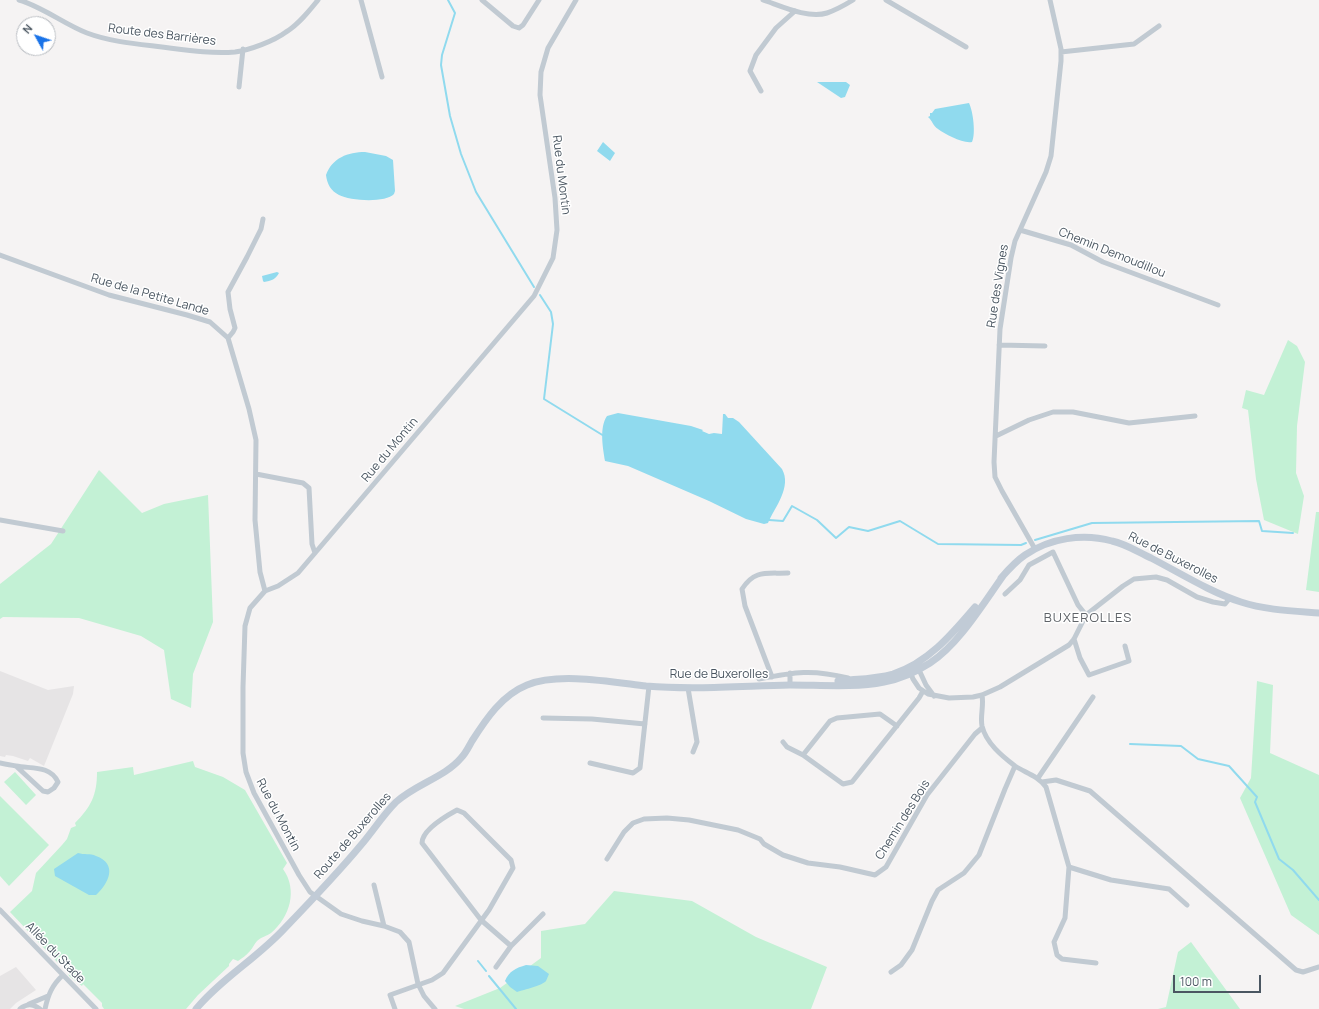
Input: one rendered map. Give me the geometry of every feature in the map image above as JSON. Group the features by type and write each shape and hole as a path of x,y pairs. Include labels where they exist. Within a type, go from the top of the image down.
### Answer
{"street":[{"name":"Route des Barrières","path":"19,0 35,6 87,33 105,39 125,43 207,52 236,52 260,45 286,32 306,15 318,0"},
{"path":"361,0 382,77"},
{"path":"482,0 513,26 519,28 523,25 539,0"},
{"name":"Rue du Montin","path":"435,1009 424,996 418,984 409,942 400,932 341,914 315,896 299,875 254,793 244,765 243,753 245,626 250,608 265,591 278,586 298,574 534,296 553,258 557,230 555,198 540,95 541,72 548,48 576,0"},
{"path":"763,0 795,11 809,14 826,14 853,0"},
{"path":"886,0 966,47"},
{"name":"Rue des Vignes","path":"1034,549 995,477 994,462 1000,329 1011,258 1020,230 1046,172 1051,156 1061,52 1050,0"},
{"path":"761,91 750,71 756,55 776,28 795,11"},
{"path":"1061,52 1134,44 1159,26"},
{"path":"239,88 244,49"},
{"path":"263,219 261,229 228,292 229,304 235,328 228,338 249,409 256,440 255,520 260,572 265,591"},
{"name":"Chemin Demoudillou","path":"1020,230 1070,245 1103,262 1218,305"},
{"name":"Rue de la Petite Lande","path":"0,255 109,295 187,314 210,322 228,338"},
{"path":"999,345 1045,346"},
{"path":"996,436 1029,420 1054,412 1073,412 1129,423 1195,416"},
{"path":"256,474 303,483 309,488 312,544 315,553"},
{"path":"0,520 63,531"},
{"name":"Rue de Buxerolles","path":"790,685 879,677 932,662 955,640 1003,576 1015,563 1034,549 1050,543 1079,537 1113,541 1230,598 1253,606 1319,614"},
{"path":"1005,594 1020,580 1030,565 1053,552 1078,605 1086,615"},
{"path":"772,676 745,606 742,589 748,580 757,574 788,573"},
{"path":"911,674 913,679 923,691 934,696 962,698 982,696 1000,687 1068,645 1074,639 1086,615 1122,586 1134,579 1156,577 1166,580 1198,597 1214,602 1225,604 1230,598"},
{"path":"1074,639 1080,658 1089,675 1130,661 1126,646"},
{"path":"915,668 920,672 926,685 934,696"},
{"name":"Rue de Buxerolles","path":"649,686 688,688 790,685 868,685 888,682 911,674 915,668"},
{"path":"759,679 808,671 829,673 852,680"},
{"path":"790,673 790,685"},
{"name":"Route de Buxerolles","path":"196,1009 222,982 270,943 360,846 394,804 410,791 450,768 462,758 494,709 509,695 525,686 541,680 562,679 649,686"},
{"path":"590,763 633,773 640,768 649,686"},
{"path":"688,688 698,742 694,752"},
{"path":"783,742 787,747 803,755 843,784 852,782 923,691"},
{"path":"982,696 982,728 990,744 1015,766 1040,780 1046,786 1069,867 1065,918 1054,942 1057,955 1062,959 1096,963"},
{"path":"1040,780 1094,697"},
{"path":"803,755 830,721 837,718 880,714 896,726"},
{"path":"543,718 592,719 645,724"},
{"name":"Chemin des Bois","path":"607,859 624,832 633,822 644,819 666,818 689,820 738,830 760,839 764,844 783,856 808,863 840,867 875,875 886,867 927,795 975,734 982,728"},
{"path":"0,763 17,767 46,770 55,775 58,782 54,788 48,792 43,790 17,767"},
{"path":"891,972 901,965 912,950 938,890 964,873 979,855 1015,766"},
{"path":"1040,780 1056,780 1090,791 1296,970 1303,972 1319,967"},
{"path":"395,1009 390,995 432,980 443,973 481,920 489,910 512,868 511,860 464,813 457,810 425,832 422,838 422,843 481,920 511,946"},
{"path":"1069,867 1111,880 1169,889 1187,906"},
{"path":"374,885 384,926"},
{"name":"Allée du Stade","path":"0,910 96,1009"},
{"path":"496,967 511,946 543,914"},
{"path":"45,1009 51,989 63,975"},
{"path":"20,1009 48,996"},
{"path":"28,1005 37,1006 40,1009"}],"shaded area":[{"path":"0,671 48,690 74,686 73,694 44,766 30,758 28,761 13,756 0,756"},
{"path":"16,967 36,990 16,1003 10,1009 0,1009 0,976"}],"green space":[{"path":"1288,340 1297,346 1305,362 1297,426 1296,473 1304,496 1298,534 1264,520 1256,479 1248,410 1242,408 1246,390 1264,395"},
{"path":"99,470 142,513 164,504 208,495 213,622 193,674 191,708 171,699 164,650 141,636 79,618 3,617 0,619 0,584 51,544"},
{"path":"1316,512 1319,512 1319,592 1306,590"},
{"path":"1257,681 1273,685 1270,753 1319,775 1319,935 1291,915 1240,798 1251,778"},
{"path":"193,761 195,767 223,777 245,790 287,863 283,869 288,877 290,886 290,903 278,927 256,942 252,949 238,961 233,959 229,966 198,995 186,1009 104,1009 102,1003 83,984 82,986 69,976 65,959 59,964 10,912 32,891 36,873 67,839 71,828 76,826 75,823 89,806 96,787 97,772 133,767 134,775"},
{"path":"15,772 36,795 26,805 4,782"},
{"path":"0,796 49,845 9,886 0,876"},
{"path":"614,891 692,901 756,937 827,967 811,1009 464,1009 455,1006 500,988 541,958 541,931 585,924"},
{"path":"1191,942 1240,1009 1158,1009 1166,1007 1178,952"}],"water":[{"path":"817,82 846,82 850,85 845,97 841,98"},
{"path":"969,103 974,122 972,142 964,142 936,128 928,117 935,109"},
{"path":"603,142 615,153 610,161 597,151"},
{"path":"365,152 386,156 393,160 395,191 390,197 376,200 351,199 339,195 330,187 326,175 336,160 353,153"},
{"path":"277,272 279,273 273,279 263,281 262,276"},
{"path":"618,413 691,426 703,430 702,431 709,434 722,434 723,414 725,414 728,418 733,418 739,422 782,469 785,476 784,490 768,523 764,524 746,519 709,501 628,466 605,461 602,438 603,426 607,416"},
{"path":"78,853 94,855 103,859 107,864 109,869 108,879 96,895 89,895 55,876 54,869"},
{"path":"526,965 538,966 549,974 544,983 517,992 505,981 513,970"}],"waterway":[{"path":"448,0 455,13 442,55 441,65 450,116 461,154 476,192 534,287"},
{"path":"540,295 551,312 553,324 544,399 604,436"},
{"path":"769,520 783,521 792,506 817,520 836,538 849,527 868,531 900,521 938,544 1021,545 1026,543"},
{"path":"1035,540 1092,523 1259,521 1262,531 1293,533"},
{"path":"1130,744 1181,746 1198,759 1229,766 1257,797 1255,802 1279,859 1293,870 1319,900"},
{"path":"478,961 486,971"},
{"path":"489,976 516,1009"}],"district":[{"name":"BUXEROLLES","path":"1088,618"}]}
